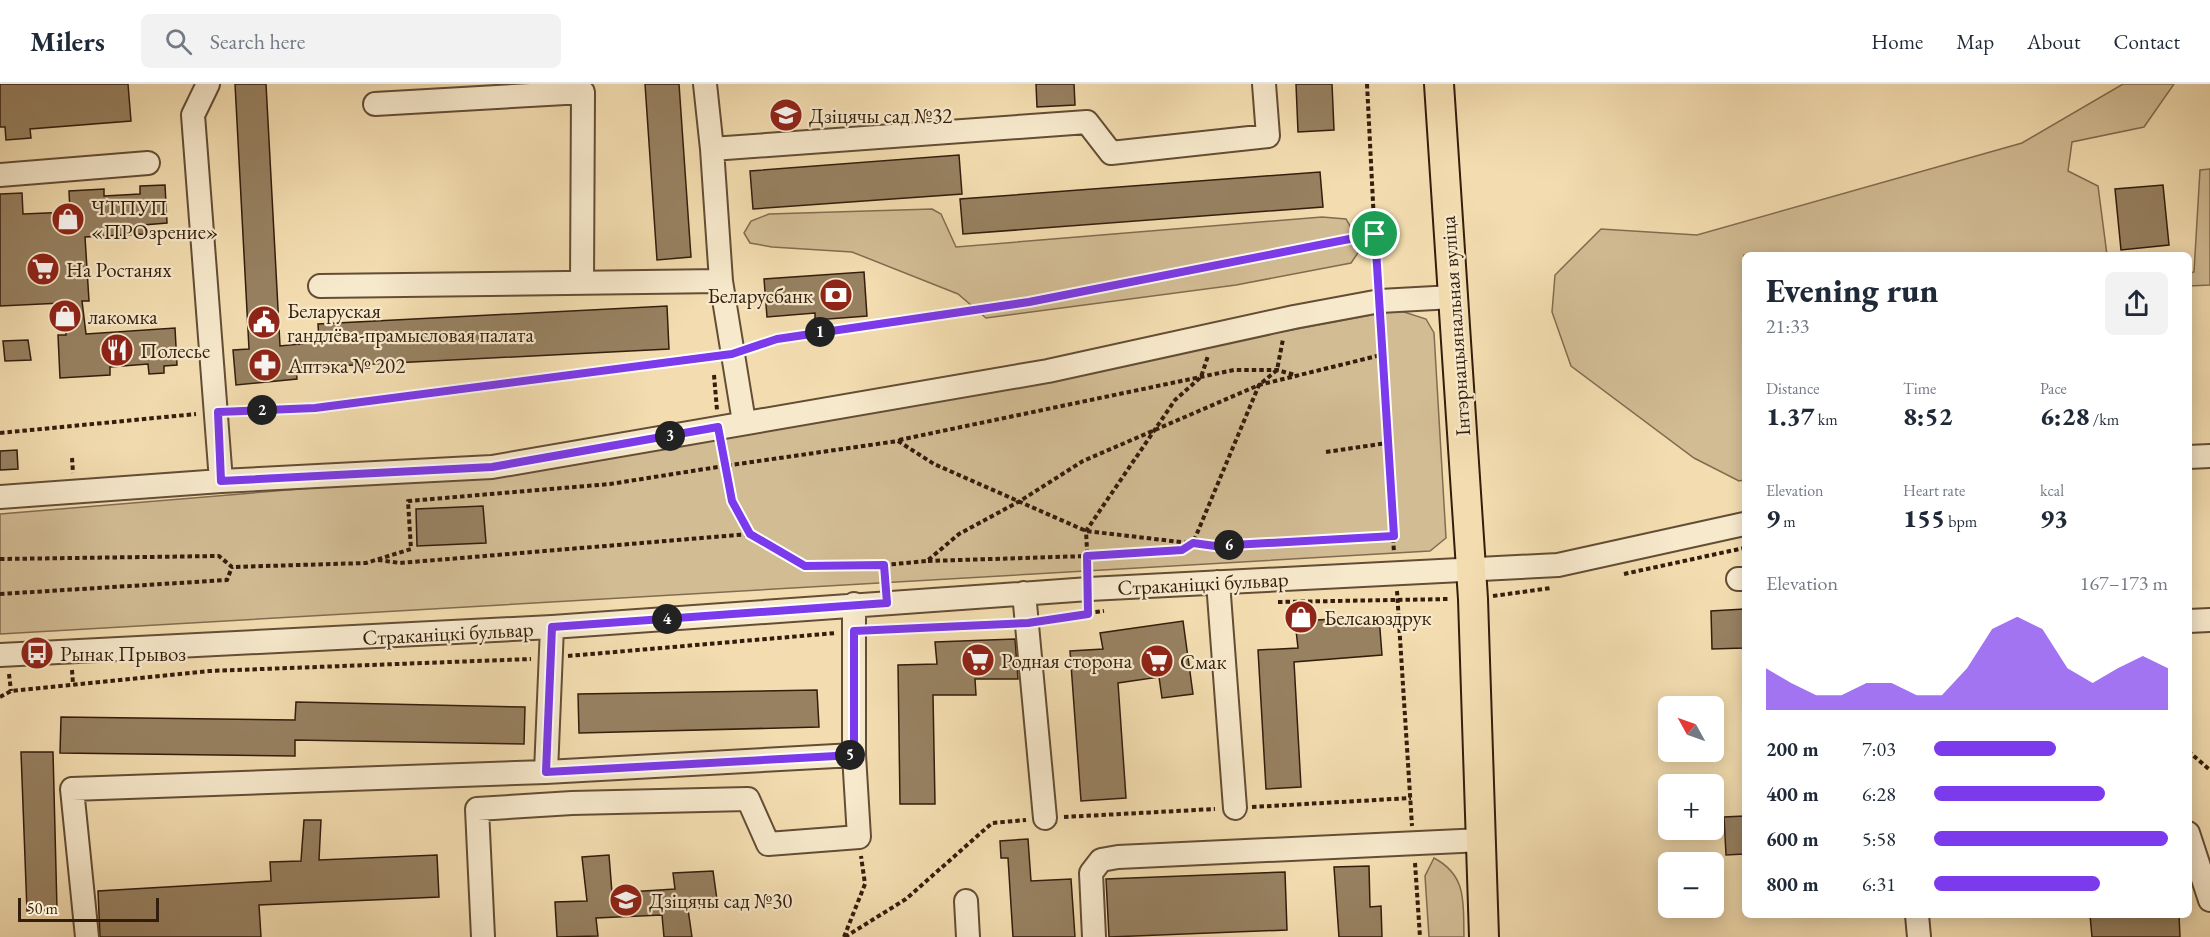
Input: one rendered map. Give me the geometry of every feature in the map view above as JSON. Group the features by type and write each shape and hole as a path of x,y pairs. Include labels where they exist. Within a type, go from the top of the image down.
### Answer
{"main road":[{"name":"Інтэрнацыянальная вуліца","path":"1439,84 1471,569 1484,937"}],"street":[{"path":"208,84 193,115 218,412 221,481"},
{"path":"705,84 712,148 721,282 722,355 744,422"},
{"path":"712,148 1087,122 1111,153 1268,136 1264,84"},
{"path":"375,104 583,92 582,283"},
{"path":"0,175 148,163"},
{"path":"320,286 721,282"},
{"path":"0,497 221,481 492,467 1048,371 1380,301 1453,297"},
{"path":"2192,457 2210,456"},
{"path":"1471,569 1558,565 1742,525"},
{"name":"Страканіцкі бульвар","path":"4,661 552,627 1024,593 1471,569"},
{"path":"1218,582 1235,808"},
{"path":"1024,593 1045,818"},
{"path":"483,937 477,809 572,803 748,799 768,844 859,837 854,755 854,604"},
{"path":"2192,621 2210,620"},
{"path":"546,772 552,627"},
{"path":"87,937 72,789 546,772 854,755"},
{"path":"1095,937 1091,873 1101,860 1118,857 1482,840"},
{"path":"2192,845 2210,900"},
{"path":"966,902 968,937"},
{"path":"1917,918 1919,937"}],"path":[{"path":"1367,84 1381,355 1420,937"},
{"path":"0,433 218,412 315,408 722,355 777,339 1029,302 1375,234"},
{"path":"722,355 718,427 732,501 750,534 805,566 884,565 927,561 1087,556 1182,550 1193,543 1259,385 1277,370 1287,319"},
{"path":"927,561 959,534 1020,501 1083,461 1259,385 1381,355"},
{"path":"0,559 219,556 232,567 366,563 411,549 408,501 610,484 898,441 1234,370 1277,370 1296,375"},
{"path":"1088,614 1086,531 1175,400"},
{"path":"898,441 934,465 1086,531 1215,546 1394,536"},
{"path":"1326,452 1388,443"},
{"path":"376,560 400,563 750,534"},
{"path":"884,565 887,603"},
{"path":"0,594 227,580 232,567"},
{"path":"0,696 11,691 209,671 551,658 854,631 1028,623 1104,611"},
{"path":"4,661 11,691"},
{"path":"71,666 73,684"},
{"path":"2192,754 2210,770"},
{"path":"844,937 906,899 992,823 1045,818"},
{"path":"844,937 865,884 859,837"}],"shaded area":[{"path":"2123,84 2174,84 2144,127 2072,142 2068,171 2098,186 2107,252 1742,252 1742,480 1739,481 1694,458 1571,366 1552,312 1555,275 1601,229 1697,235 2022,143"},
{"path":"2210,169 2210,285 2192,286 2192,272 2194,272 2200,170"},
{"path":"932,209 941,214 956,247 1322,217 1346,219 1362,247 1351,263 1236,285 986,318 958,294 852,252 772,247 750,243 744,233 751,221 769,214"},
{"path":"1398,310 1426,319 1434,333 1446,538 1430,551 0,634 0,514 553,468"},
{"path":"1434,858 1453,873 1458,882 1463,902 1464,937 1429,937 1425,876"}],"building":[{"path":"0,84 128,84 131,121 30,129 31,138 6,140 5,127 0,127"},
{"path":"235,84 266,84 280,346 319,342 318,324 667,306 669,349 296,368 297,379 236,385 233,350 249,349"},
{"path":"645,84 679,84 691,257 657,260"},
{"path":"1036,84 1074,84 1075,105 1037,107"},
{"path":"1296,84 1332,84 1334,130 1298,132"},
{"path":"959,155 962,194 753,209 750,171"},
{"path":"1320,172 1323,207 963,234 960,199"},
{"name":"На Ростанях","path":"165,185 167,223 143,225 144,234 85,237 89,301 82,301 86,334 175,328 177,365 164,366 164,373 149,374 148,364 110,367 110,375 60,378 58,335 66,335 62,303 0,306 0,194 22,193 23,214 70,212 69,191 104,189 104,196 140,194 140,186"},
{"path":"2163,185 2169,245 2121,250 2115,189"},
{"name":"Беларусбанк","path":"864,272 867,316 815,320 815,313 767,317 764,279"},
{"path":"28,340 31,360 5,361 3,341"},
{"path":"17,450 18,469 0,470 0,451"},
{"path":"483,506 486,543 417,546 416,509"},
{"path":"1742,609 1742,648 1712,649 1711,611"},
{"path":"1379,617 1382,655 1294,662 1301,787 1266,789 1258,650 1298,648 1295,621"},
{"path":"1183,621 1193,694 1162,698 1159,677 1118,683 1126,798 1081,801 1070,651 1103,649 1100,633"},
{"path":"1015,639 1018,679 975,679 976,695 933,695 935,804 900,804 898,665 937,664 935,642"},
{"path":"817,690 819,727 579,733 578,694"},
{"path":"296,702 525,707 524,744 295,740 295,756 60,753 61,717 295,720"},
{"path":"21,752 53,752 57,909 27,911"},
{"path":"1742,816 1742,854 1726,855 1724,817"},
{"path":"304,820 321,820 319,860 437,855 439,897 259,905 261,937 100,937 98,891 271,881 270,862 301,861"},
{"path":"1028,839 1031,881 1071,879 1075,937 1013,937 1008,858 1001,858 1000,841"},
{"path":"609,855 612,893 675,889 673,873 713,871 718,907 688,909 692,937 664,937 662,915 596,918 598,936 557,937 555,902 587,901 582,857"},
{"path":"1369,866 1370,907 1381,906 1382,937 1339,937 1334,867"},
{"path":"1285,872 1287,930 1109,937 1106,879"},
{"path":"2090,918 2179,918 2180,937 2092,937"}],"place":[{"name":"Дзіцячы сад №32","path":"786,115"},
{"name":"ЧТПУП «ПРОзрение»","path":"68,219"},
{"name":"На Ростанях","path":"43,269"},
{"name":"Беларусбанк","path":"836,295"},
{"name":"лакомка","path":"65,316"},
{"name":"Беларуская гандлёва-прамысловая палата","path":"264,322"},
{"name":"Полесье","path":"117,350"},
{"name":"Аптэка № 202","path":"265,365"},
{"name":"Белсаюздрук","path":"1301,617"},
{"name":"Рынак Прывоз","path":"37,653"},
{"name":"Родная сторона","path":"978,660"},
{"name":"Смак","path":"1157,661"},
{"name":"Дзіцячы сад №30","path":"626,900"}],"route":[{"path":"1375,234 1394,536 1215,546 1193,543 1182,550 1087,556 1088,614 1028,623 854,631 854,755 546,772 552,627 887,603 884,565 805,566 750,534 732,501 718,427 492,467 221,481 218,412 315,408 732,354 777,339 1029,302 1375,234"}]}
